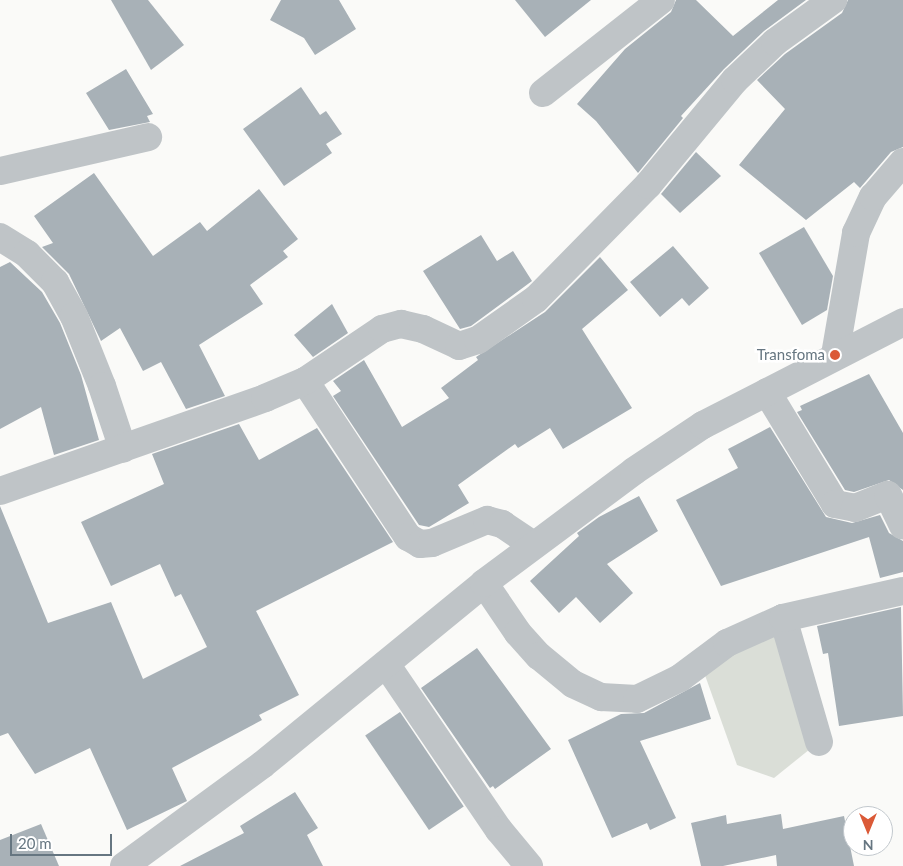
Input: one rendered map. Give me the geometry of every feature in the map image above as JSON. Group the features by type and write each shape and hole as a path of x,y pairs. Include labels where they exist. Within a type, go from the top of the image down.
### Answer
{"street":[{"path":"543,92 661,0"},
{"path":"0,491 225,414 304,381 382,330 401,324 423,329 449,343 469,344 536,299 648,185 735,80 775,42 833,0"},
{"path":"0,171 148,137"},
{"path":"835,355 856,233 873,197 903,162"},
{"path":"0,237 27,254 55,282 78,325 123,449"},
{"path":"124,866 262,765 484,583 634,471 703,425 835,355 903,322"},
{"path":"304,381 408,537 420,544 432,543 487,520 502,524 534,545"},
{"path":"767,392 835,504 855,508 888,495 903,526"},
{"path":"484,583 518,633 539,656 573,684 601,697 638,698 680,678 727,643 783,618 903,591"},
{"path":"783,618 819,742"},
{"path":"386,664 499,830 529,866"}],"shaded area":[{"path":"788,611 815,745 774,778 737,765 701,664"}],"building":[{"path":"111,0 148,0 184,45 151,70"},
{"path":"281,0 339,0 356,29 315,55 304,38 270,20"},
{"path":"515,0 591,0 545,37"},
{"path":"676,0 696,0 733,36 778,0 806,0 764,31 724,69 681,116 683,118 638,173 596,121 577,104 625,49 671,12"},
{"path":"848,0 903,0 903,147 891,152 860,188 854,182 806,220 739,165 785,109 757,80 785,54 842,13"},
{"path":"126,69 153,114 147,116 150,122 109,130 86,93"},
{"path":"301,87 320,115 326,111 342,134 326,144 332,153 284,186 243,129"},
{"path":"696,152 721,176 680,213 661,194"},
{"path":"94,173 153,256 200,222 207,231 259,189 298,239 283,251 288,257 250,285 263,304 199,345 225,396 186,409 161,362 143,371 120,328 101,341 69,274 42,247 53,243 34,216"},
{"path":"804,227 833,276 827,310 802,325 759,253"},
{"path":"481,235 497,261 513,251 532,281 471,326 460,329 423,271"},
{"path":"673,246 709,288 689,306 682,298 660,317 630,282"},
{"path":"600,257 628,290 582,329 632,408 563,449 550,428 518,448 515,444 458,485 469,503 429,527 419,525 333,396 341,391 333,381 364,360 402,427 449,398 441,388 478,360 476,357 545,312"},
{"path":"10,262 42,292 60,323 81,375 99,440 54,455 41,407 0,429 0,267"},
{"path":"332,304 348,333 313,357 294,335"},
{"path":"869,374 903,433 903,490 889,480 854,492 845,490 797,412 802,410 800,406"},
{"path":"239,424 259,460 317,428 393,542 256,611 299,695 259,715 262,720 172,768 187,801 127,830 90,748 35,774 8,733 0,736 0,506 48,623 111,602 143,679 207,647 181,594 175,597 160,564 111,586 81,522 164,484 152,454"},
{"path":"770,427 826,517 852,523 880,515 889,533 903,541 903,572 880,578 869,537 721,586 676,500 738,468 728,449"},
{"path":"639,496 658,531 607,564 633,593 600,623 576,597 559,613 530,581 579,536 577,533 599,517"},
{"path":"901,607 903,716 839,726 828,653 823,654 817,626"},
{"path":"477,648 551,749 495,789 493,786 490,788 421,688"},
{"path":"700,683 711,719 640,741 676,818 650,830 647,823 612,838 568,740 621,714 644,713"},
{"path":"400,712 464,807 429,830 365,735"},
{"path":"295,792 318,828 307,835 323,866 180,866 244,833 240,826"},
{"path":"781,814 783,829 843,816 843,856 852,856 854,866 777,866 776,855 723,866 701,866 691,823 726,815 727,824"},
{"path":"41,824 59,866 0,866 0,840"}],"place":[{"name":"Transfoma","path":"835,355"}]}
